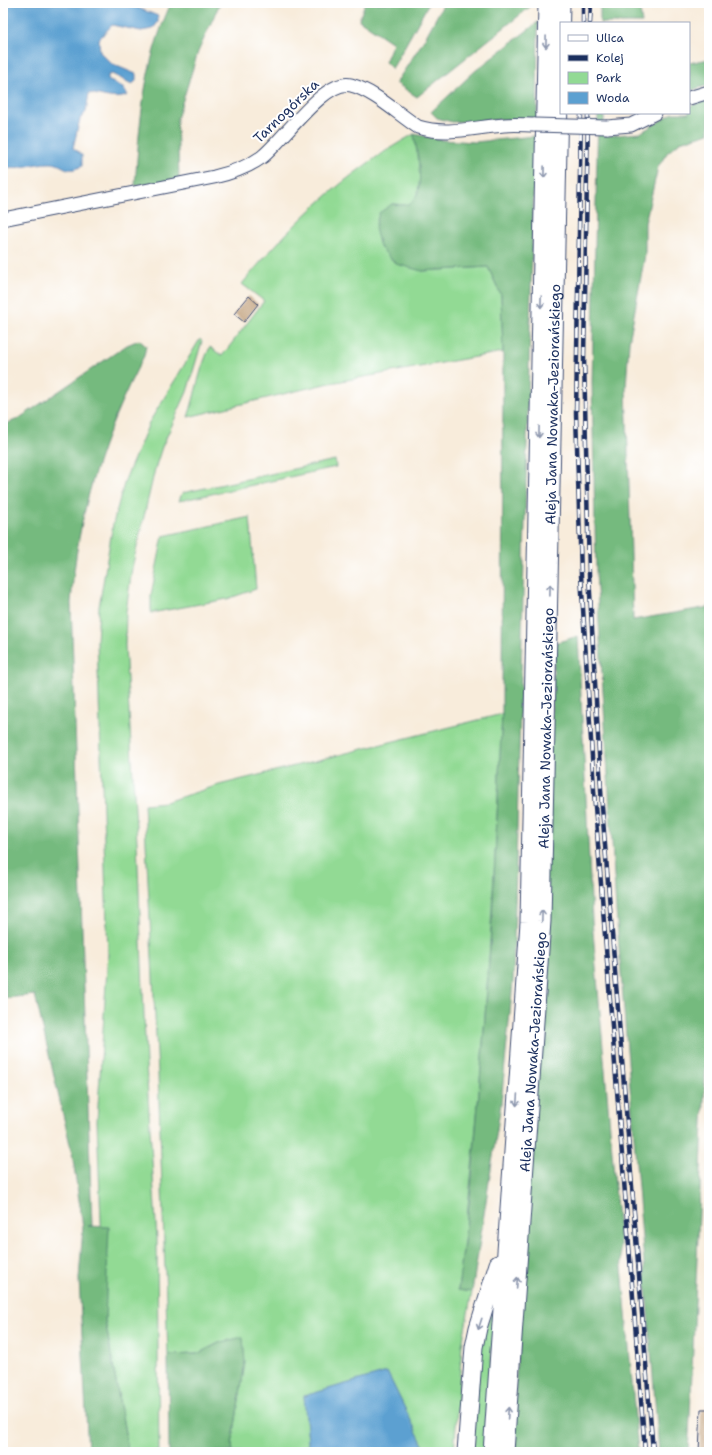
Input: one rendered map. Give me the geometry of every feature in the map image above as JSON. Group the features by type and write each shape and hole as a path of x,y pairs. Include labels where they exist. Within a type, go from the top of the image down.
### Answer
{"main road":[{"name":"Aleja Jana Nowaka-Jeziorańskiego","path":"492,1452 528,922 547,3"},
{"name":"Aleja Jana Nowaka-Jeziorańskiego","path":"561,3 561,22"},
{"name":"Aleja Jana Nowaka-Jeziorańskiego","path":"505,1452 542,921 560,51"},
{"path":"466,1452 474,1348 478,1328 508,1233"}],"street":[{"name":"Tarnogórska","path":"3,219 214,176 248,166 274,147 325,93 344,84 359,88 409,122 428,130 452,132 504,125 607,127 632,125 653,114"},
{"path":"690,98 709,92"}],"green space":[{"path":"171,3 220,3 198,52 177,119 179,179 135,186 144,93 154,49"},
{"path":"365,3 429,3 392,69 385,62 393,43 359,20"},
{"path":"444,3 535,3 417,97 396,83 424,40"},
{"path":"600,3 639,3 642,22 600,22"},
{"path":"538,22 537,118 452,122 437,118 431,112 475,71"},
{"path":"709,59 709,85 690,91 690,63"},
{"path":"709,100 709,133 680,142 667,153 658,167 645,223 645,255 629,342 626,387 633,620 709,607 709,1057 706,1056 688,1452 659,1452 616,910 596,572 592,383 598,114 604,114 604,136 640,133 671,114 690,114 690,106"},
{"path":"414,134 420,174 417,195 412,202 404,205 392,204 422,271 488,267 501,295 503,352 325,384 188,417 203,364 210,347 222,356 264,301 242,284 260,262 300,220 321,201 366,165"},
{"path":"414,134 442,140 475,142 535,136 513,982 501,1104 472,1292 458,1290 471,1188 483,1045 492,919 502,714 503,352 501,295 488,267 422,271 396,264 380,247 375,228 379,213 392,204 404,205 412,202 417,195 420,174"},
{"path":"200,339 202,341 187,392 162,447 155,469 132,568 126,612 125,646 137,842 146,1064 157,1240 159,1452 128,1450 105,1320 97,1121 108,954 97,641 99,607 113,524 125,480 150,421"},
{"path":"139,340 146,346 144,356 116,415 94,476 79,538 71,603 92,1226 88,1226 109,1227 105,1320 128,1450 138,1452 88,1452 79,1279 83,1227 72,1153 35,995 6,998 3,969 3,425 18,419 127,345"},
{"path":"335,460 336,467 179,501 182,493"},
{"path":"250,517 256,589 227,599 151,613 151,595 163,536"},
{"path":"578,636 592,920 638,1452 512,1452 555,643"},
{"path":"502,714 491,930 481,1074 467,1218 458,1290 472,1292 462,1345 454,1452 423,1452 425,1449 387,1372 304,1396 309,1452 233,1452 232,1445 245,1362 221,1342 197,1354 168,1355 158,1074 144,804 165,802 219,785"},
{"path":"709,1270 709,1332 706,1331"},
{"path":"495,1311 484,1452 472,1452 481,1341 490,1316"},
{"path":"243,1337 245,1362 232,1445 233,1452 169,1452 168,1355 197,1354 221,1342"}],"water":[{"path":"3,3 132,3 136,7 158,16 158,22 153,29 141,31 112,25 99,39 100,52 112,64 136,74 136,81 132,84 112,74 108,75 108,80 122,87 128,95 114,98 89,93 86,112 80,119 73,148 82,155 82,166 68,169 55,163 50,163 16,168 3,167"},
{"path":"387,1372 425,1449 423,1452 309,1452 304,1396"}],"building":[{"path":"249,296 258,304 244,322 234,314"},
{"path":"701,1409 709,1409 709,1452 699,1452"}],"railway":[{"path":"583,3 583,22"},
{"path":"590,22 591,3"},
{"path":"581,114 576,413 581,575 595,806 645,1452"},
{"path":"588,114 584,358 589,575 602,807 653,1452"}]}
